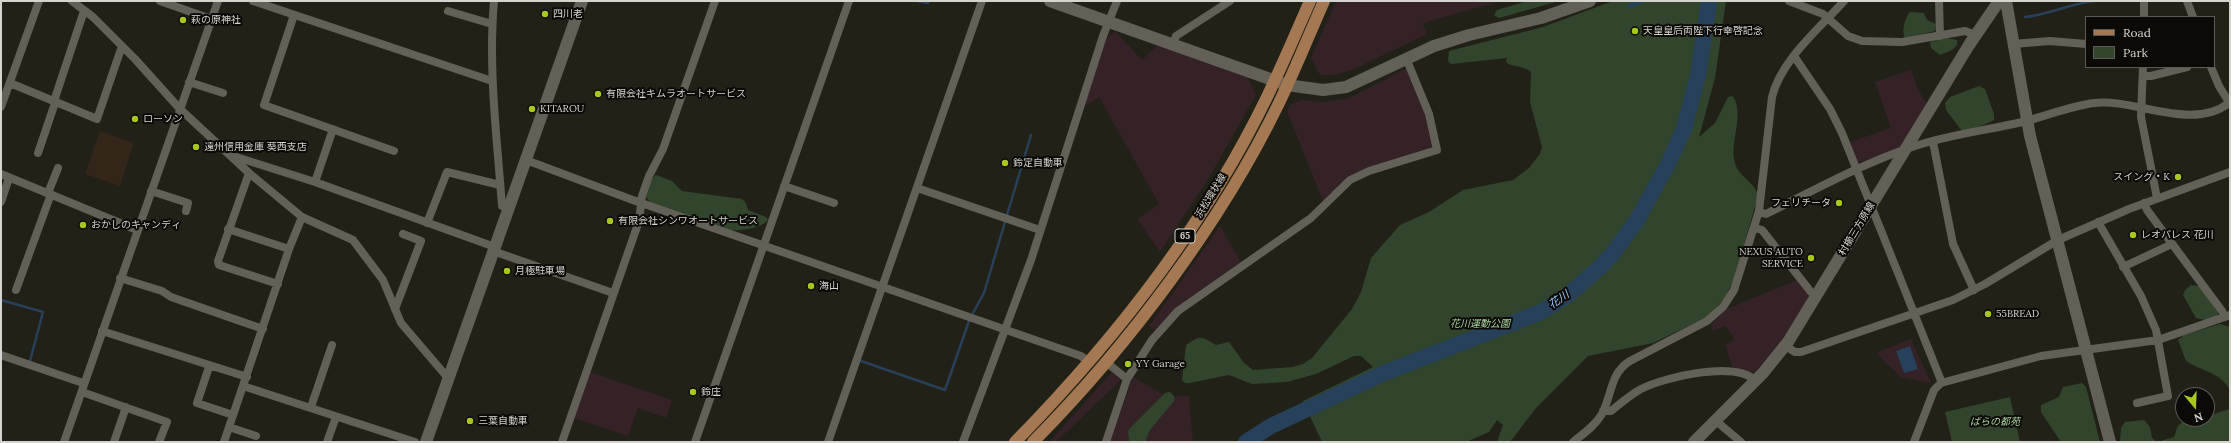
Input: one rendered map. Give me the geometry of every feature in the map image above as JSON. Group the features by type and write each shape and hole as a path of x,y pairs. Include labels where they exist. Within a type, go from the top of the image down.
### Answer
{"main road":[{"name":"浜松環状線","path":"1015,442 1089,362 1148,288 1198,216 1248,134 1275,80 1310,1"},
{"name":"浜松環状線","path":"1033,442 1106,362 1162,290 1209,223 1259,140 1287,85 1324,1"}],"street":[{"path":"2,101 10,83 39,1"},
{"path":"72,1 122,46 180,109 249,173 302,217 353,240 383,280 401,323 448,378"},
{"path":"160,1 211,19"},
{"path":"64,442 150,191 218,1"},
{"path":"253,1 492,81"},
{"path":"494,1 492,24 492,81 502,206 509,208"},
{"path":"426,442 582,1"},
{"path":"562,442 639,221 641,203 649,176 663,149 715,1"},
{"path":"695,442 849,1"},
{"path":"828,442 982,1"},
{"path":"1050,1 1287,85 1323,90 1346,87 1357,83 1406,58 1452,40 1541,18 1590,1"},
{"path":"963,442 1040,230 1116,1"},
{"path":"1173,44 1176,36 1230,1"},
{"path":"1789,1 1823,14 1848,36 1862,41 1902,42 1965,31 1976,35"},
{"path":"1573,442 1593,425 1603,411 1616,373 1625,364 1698,326 1723,307 1738,281 1759,212 1772,97 1777,79 1794,56 1844,1"},
{"path":"1939,1 1940,36"},
{"name":"村櫛三方原線","path":"1694,442 1756,381 1785,346 1976,35 1999,1"},
{"path":"2006,1 2027,120 2110,442"},
{"path":"2144,1 2144,16"},
{"path":"2187,1 2193,16"},
{"path":"38,153 84,11"},
{"path":"448,11 492,24"},
{"path":"294,15 264,105 394,151"},
{"path":"2013,44 2050,41 2085,44"},
{"path":"10,83 97,119 122,46"},
{"path":"1794,56 1832,113 1872,205 1942,383"},
{"path":"1106,442 1127,379 1156,335 1178,311 1311,218 1350,180 1369,171 1437,150 1429,114 1406,58"},
{"path":"2143,71 2151,76 2183,68"},
{"path":"1759,212 1766,214 1857,169 1905,150 2095,103 2116,103 2164,113 2195,114 2211,112 2230,104 2219,86 2212,68"},
{"path":"2143,71 2141,116 2157,198"},
{"path":"189,82 223,93"},
{"path":"315,182 333,129"},
{"path":"1933,142 1953,244 1974,290"},
{"path":"231,155 315,182 614,293"},
{"path":"526,160 641,203 1081,356 1089,362"},
{"path":"16,290 58,168"},
{"path":"428,223 448,172 500,185"},
{"path":"1785,346 1795,352 1801,352 1915,314 1974,290 2058,240 2144,203 2230,172"},
{"path":"249,173 228,229 218,260 219,265 278,284"},
{"path":"1,174 137,230"},
{"path":"1,202 9,178"},
{"path":"784,186 834,203"},
{"path":"917,188 1040,230"},
{"path":"150,191 188,203 186,211"},
{"path":"1914,442 1934,390 1942,383 2041,356 2158,340 2227,316 2147,210 2144,203"},
{"path":"224,442 289,249 302,217"},
{"path":"2098,222 2141,296 2156,330 2168,396 2137,403"},
{"path":"1755,228 1762,230 1811,292 1816,296"},
{"path":"228,229 289,249"},
{"path":"395,309 421,241 403,234"},
{"path":"2123,267 2172,244"},
{"path":"120,278 162,291 172,297 263,329"},
{"path":"102,331 209,367 247,377"},
{"path":"311,407 332,345"},
{"path":"1,355 83,383"},
{"path":"1106,362 1127,379"},
{"path":"209,367 197,403 233,415"},
{"path":"1603,411 1611,411 1635,393 1649,386 1701,373 1715,371 1750,375 1756,381"},
{"path":"243,386 415,442"},
{"path":"82,392 126,406 167,422 160,442"},
{"path":"114,442 126,406"},
{"path":"327,442 336,417"},
{"path":"1716,421 1741,442"},
{"path":"229,427 256,436"}],"shaded area":[{"path":"1336,1 1501,1 1423,23 1427,34 1352,70 1333,75 1320,75 1311,58"},
{"path":"1115,31 1142,60 1159,44 1247,75 1256,95 1207,181 1160,252 1137,219 1159,204 1099,97 1084,107 1106,39"},
{"path":"1407,68 1426,115 1433,145 1431,148 1358,172 1348,177 1323,201 1287,111 1290,105 1301,100 1323,102 1349,98"},
{"path":"1911,70 1918,89 1927,105 1899,149 1861,162 1857,161 1850,142 1891,128 1875,82"},
{"path":"100,131 134,143 120,186 85,174"},
{"path":"1220,226 1241,262 1186,300 1155,330 1149,326"},
{"path":"1797,280 1808,294 1808,299 1778,347 1759,370 1753,372 1733,370 1725,344 1735,340 1726,326 1713,331 1711,324 1727,309"},
{"path":"1911,339 1931,383 1901,377 1879,356 1878,352"},
{"path":"590,372 672,400 666,418 638,408 628,436 574,418"},
{"path":"1112,372 1120,378 1120,381 1056,442 1051,442 1050,441"},
{"path":"1133,377 1164,395 1130,428 1128,431 1129,442 1110,442"},
{"path":"1177,396 1189,396 1193,442 1145,442 1150,430"}],"green space":[{"path":"1528,1 1559,1 1499,18 1494,15 1497,10"},
{"name":"花川運動公園","path":"1613,1 1726,1 1715,78 1699,137 1715,123 1728,97 1733,96 1738,112 1734,146 1735,163 1740,172 1757,191 1758,196 1734,279 1725,297 1713,312 1705,318 1653,343 1588,356 1536,408 1510,442 1497,442 1503,425 1497,420 1489,432 1466,442 1322,442 1303,401 1373,367 1361,356 1354,356 1316,374 1287,382 1252,384 1229,375 1190,383 1185,383 1182,380 1186,345 1199,338 1205,339 1216,345 1229,342 1244,363 1253,370 1292,367 1303,364 1312,358 1352,309 1361,292 1371,258 1400,225 1429,212 1463,190 1513,180 1529,168 1540,154 1542,147 1530,102 1531,72 1527,69 1508,64 1506,61 1507,58 1451,64 1448,61 1449,51 1543,27"},
{"path":"1910,12 1924,13 1927,20 1936,24 1935,31 1905,38 1903,32 1904,25"},
{"path":"1947,38 1957,40 1957,45 1952,50 1940,55 1931,48 1930,42"},
{"path":"1979,86 1985,89 1994,114 1994,120 1977,128 1962,131 1946,110 1945,103 1950,97"},
{"path":"656,175 672,181 682,191 742,199 746,203 748,210 766,217 768,220 761,225 751,228 731,230 650,202 646,197 647,191 650,182"},
{"path":"2191,285 2200,286 2218,315 2205,320 2196,318 2183,295 2185,290"},
{"path":"2220,324 2230,327 2230,391 2227,385 2217,376 2186,361 2178,340 2184,335"},
{"path":"2082,383 2086,387 2100,442 2061,442 2041,412 2041,405 2059,397 2063,387"},
{"path":"1170,392 1175,397 1174,401 1150,430 1145,442 1129,442 1128,431 1130,428 1165,393"},
{"name":"ばらの都苑","path":"2010,397 2020,442 1952,442 1945,412"},
{"path":"2230,409 2230,442 2157,442 2174,437 2178,427 2215,427 2215,414"},
{"path":"2144,420 2150,427 2152,438 2157,442 2120,442 2121,428 2125,422"}],"water":[{"path":"1635,1 1648,1 1629,9 1627,5"},
{"path":"1686,116 1689,117 1689,127 1686,128 1679,124"},
{"path":"1578,284 1581,287 1573,297 1569,297 1565,288"},
{"path":"1910,346 1918,369 1904,373 1896,351"},
{"path":"1338,392 1339,395 1325,408 1322,406 1319,396"}],"waterway":[{"path":"917,1 928,3"},
{"name":"花川","path":"1246,442 1271,426 1384,373 1541,312 1568,295 1599,268 1613,253 1637,220 1668,164 1684,129 1698,75 1709,1"},
{"path":"2025,17 2095,1"},
{"path":"1007,215 1031,135"},
{"path":"973,313 984,293 1005,222"},
{"path":"1,300 43,312 30,361"},
{"path":"861,361 945,390 969,321"}],"place":[{"name":"四川老","path":"545,14"},
{"name":"萩の原神社","path":"183,20"},
{"name":"天皇皇后両陛下行幸啓記念","path":"1635,31"},
{"name":"有限会社キムラオートサービス","path":"598,94"},
{"name":"KITAROU","path":"532,109"},
{"name":"ローソン","path":"135,119"},
{"name":"遠州信用金庫 葵西支店","path":"196,147"},
{"name":"鈴定自動車","path":"1005,163"},
{"name":"スイング・K","path":"2178,177"},
{"name":"フェリチータ","path":"1839,203"},
{"name":"有限会社シンワオートサービス","path":"610,221"},
{"name":"おかしのキャンディ","path":"83,225"},
{"name":"レオパレス 花川","path":"2133,235"},
{"name":"NEXUS AUTO SERVICE","path":"1811,258"},
{"name":"月極駐車場","path":"507,271"},
{"name":"海山","path":"811,286"},
{"name":"55BREAD","path":"1988,314"},
{"name":"YY Garage","path":"1128,364"},
{"name":"鈴庄","path":"693,392"},
{"name":"三葉自動車","path":"470,421"}]}
